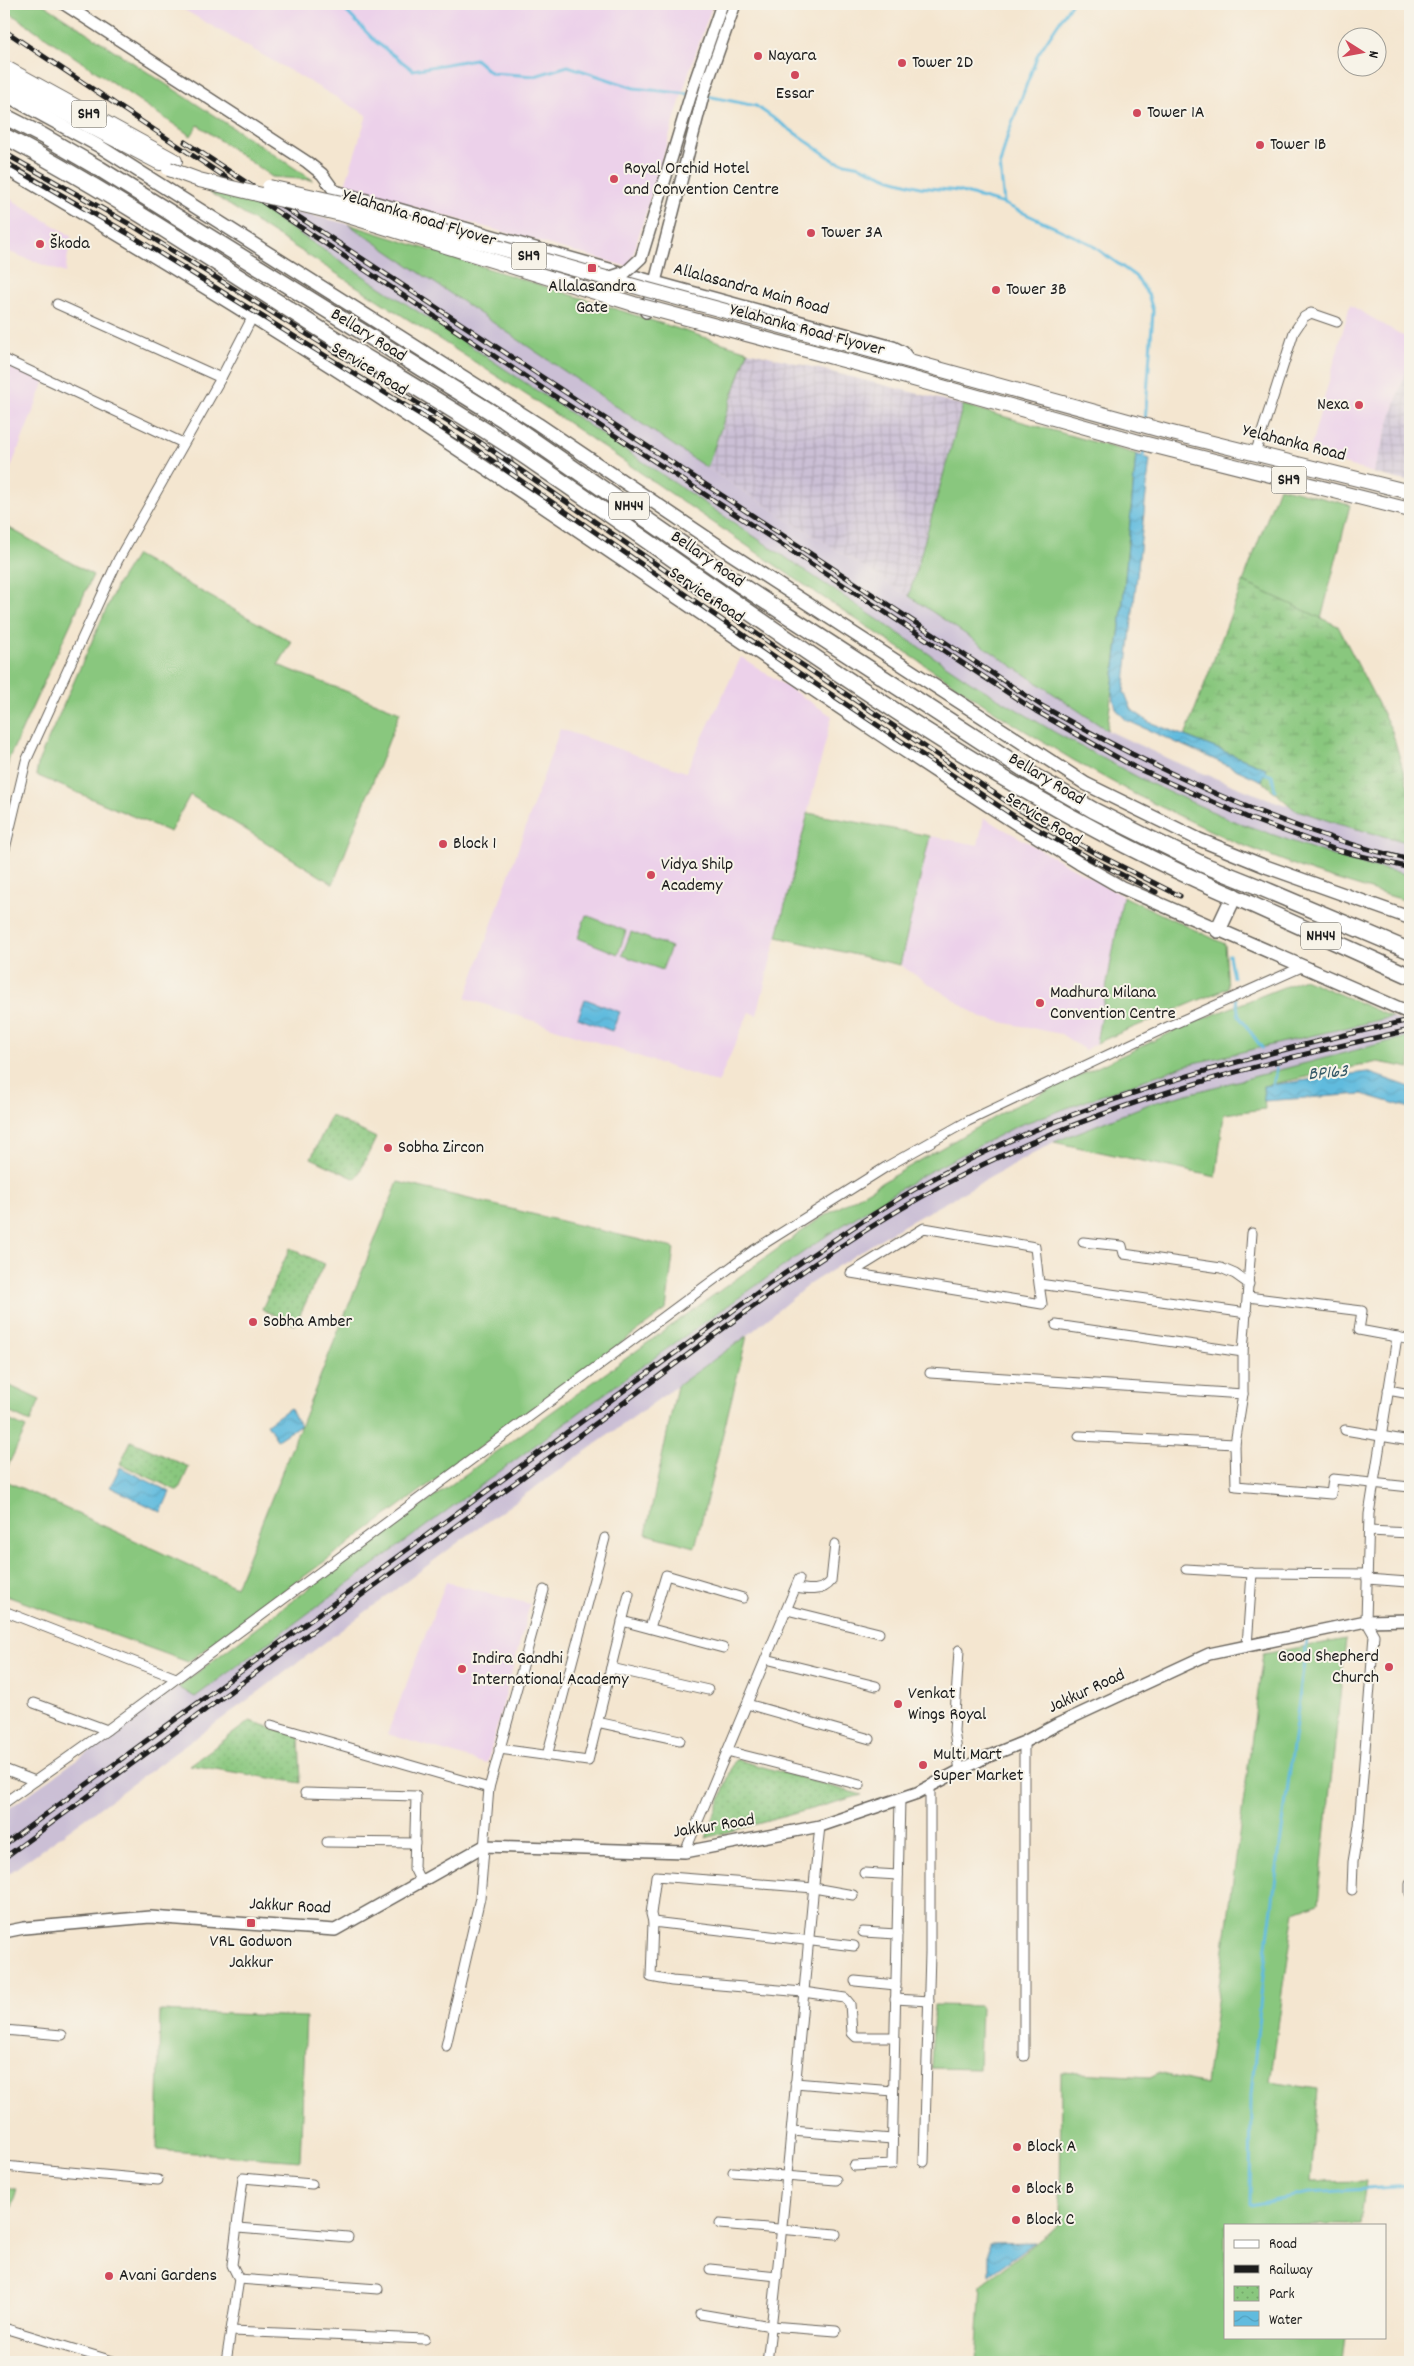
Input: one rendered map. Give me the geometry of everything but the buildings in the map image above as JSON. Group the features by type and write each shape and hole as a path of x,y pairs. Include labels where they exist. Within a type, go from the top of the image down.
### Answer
{"highway":[{"name":"Bellary Road","path":"4,116 100,169 504,420 742,586 1036,777 1093,810 1153,840 1410,950"},
{"name":"Bellary Road","path":"4,136 52,161 182,240 526,457 794,642 1005,778 1097,831 1233,896 1410,976"},
{"path":"1218,930 1233,896"}],"main road":[{"name":"Yelahanka Road Flyover","path":"4,67 199,180 345,215 634,304 924,382"},
{"name":"Yelahanka Road Flyover","path":"4,81 172,165 346,204 910,361"},
{"path":"4,94 100,146 538,424 728,552 1086,784 1198,839 1267,868 1410,918"},
{"name":"Service Road","path":"4,168 252,318 406,414 803,684 1000,814 1121,887 1410,1013"},
{"name":"SH9","path":"910,361 1109,416"},
{"path":"406,414 446,408 453,400 456,389 452,380 438,362"},
{"name":"SH9","path":"924,382 1104,432"},
{"path":"514,486 498,443 495,427 498,420 506,415 538,424"},
{"path":"1104,432 1109,416"},
{"name":"Yelahanka Road","path":"1109,416 1410,492"},
{"name":"Yelahanka Road","path":"1104,432 1167,450 1410,510"},
{"path":"1202,458 1207,441"}],"street":[{"path":"64,4 307,162 322,174 349,211 380,232 646,312 906,383 924,382"},
{"path":"608,278 626,272 641,258 695,79 722,4"},
{"name":"Allalasandra Main Road","path":"735,4 708,79 655,282 893,347 903,352 910,361"},
{"path":"695,79 708,79"},
{"path":"335,191 655,282 646,312"},
{"path":"57,304 221,378"},
{"path":"1256,454 1294,332 1304,317 1311,313 1337,322"},
{"path":"4,853 26,761 118,560 221,378 252,318"},
{"path":"4,359 183,443"},
{"path":"4,1803 107,1730 754,1250 820,1207 968,1121 1165,1028 1304,966"},
{"path":"924,1228 1035,1247 1039,1284 1042,1304 851,1273 924,1228"},
{"path":"1252,1233 1243,1352 1243,1394 1235,1444 1236,1486 1331,1494 1333,1479 1410,1487"},
{"path":"1083,1242 1122,1246 1124,1254 1221,1268 1235,1274 1249,1284"},
{"path":"1039,1284 1247,1313"},
{"path":"1248,1297 1362,1311 1358,1330 1410,1340"},
{"path":"1056,1325 1243,1352"},
{"path":"1352,1890 1374,1635 1366,1621 1369,1531 1374,1483 1397,1337"},
{"path":"930,1373 1243,1394"},
{"path":"1388,1390 1410,1394"},
{"path":"1345,1430 1410,1441"},
{"path":"1079,1436 1235,1444"},
{"path":"1369,1531 1410,1533"},
{"path":"547,1756 605,1538"},
{"path":"684,1852 798,1583 808,1590 829,1584 831,1581 835,1544"},
{"path":"1186,1569 1367,1576 1408,1582"},
{"path":"1247,1646 1252,1573"},
{"path":"650,1628 666,1575 743,1598"},
{"path":"446,2046 480,1898 489,1788 544,1590"},
{"path":"499,1749 588,1761 628,1594"},
{"path":"787,1610 878,1633"},
{"path":"4,1611 176,1678"},
{"name":"Jakkur Road","path":"4,1932 24,1928 150,1917 335,1930 484,1846 684,1852 820,1826 930,1787 982,1759 1024,1742 1058,1724 1209,1654 1366,1621 1410,1620"},
{"path":"622,1621 723,1648"},
{"path":"959,1650 954,1731 960,1771"},
{"path":"766,1658 876,1686"},
{"path":"610,1668 708,1690"},
{"path":"34,1703 107,1730"},
{"path":"747,1704 870,1739"},
{"path":"597,1722 680,1740"},
{"path":"271,1725 489,1788"},
{"path":"1024,1742 1024,2056"},
{"path":"727,1751 860,1785"},
{"path":"4,1769 35,1781"},
{"path":"924,2162 929,2001 930,1787"},
{"path":"305,1793 416,1796 414,1868 421,1882"},
{"path":"854,2166 892,2164 900,1798"},
{"path":"767,2362 792,2131 803,1992 820,1826"},
{"path":"327,1842 415,1843"},
{"path":"864,1873 898,1875"},
{"path":"853,1894 814,1888 656,1876 651,1914 653,1922 651,1977 845,1998 850,2004 852,2034 856,2037 894,2037"},
{"path":"1410,1884 1410,1894"},
{"path":"653,1922 854,1946"},
{"path":"863,1932 897,1934"},
{"path":"855,1981 896,1985"},
{"path":"896,1999 929,2001"},
{"path":"4,2030 62,2035"},
{"path":"795,2083 893,2091"},
{"path":"792,2131 892,2139"},
{"path":"4,2166 158,2180"},
{"path":"733,2172 836,2180"},
{"path":"226,2362 239,2279 232,2265 243,2178 312,2184"},
{"path":"720,2224 836,2234"},
{"path":"238,2228 348,2237"},
{"path":"710,2269 777,2276"},
{"path":"239,2279 378,2289"},
{"path":"700,2314 772,2326 836,2331"},
{"path":"4,2328 116,2362"},
{"path":"231,2331 426,2339"}],"shaded area":[{"path":"174,4 713,4 689,72 629,267 353,190 345,185 367,115"},
{"path":"4,195 71,236 65,273 4,250"},
{"path":"249,201 348,224 707,468 909,596 1107,730 1173,761 1250,792 1338,824 1410,843 1410,875 1348,861 1231,820 1145,781 1056,733 971,682 630,453"},
{"name":"Nexa","path":"1350,305 1410,340 1410,358 1373,473 1309,453"},
{"path":"748,351 963,405 909,596 707,468"},
{"path":"1410,358 1410,482 1373,473"},
{"path":"4,363 45,381 8,475 4,473"},
{"name":"Vidya Shilp Academy","path":"741,657 832,716 757,1015 749,1012 718,1083 466,998 560,729 686,772"},
{"name":"Madhura Milana Convention Centre","path":"984,818 1123,896 1096,1043 1085,1050 1061,1034 982,1018 900,965 930,836 978,845"},
{"path":"1392,1017 1410,1026 1410,1036 1149,1104 1054,1142 890,1233 808,1285 747,1336 460,1541 256,1694 4,1877 4,1812 178,1687 195,1697 630,1375 829,1234 921,1176 1017,1126 1187,1065"},
{"name":"Indira Gandhi International Academy","path":"446,1582 530,1604 487,1764 387,1734"}],"green space":[{"path":"4,4 43,4 313,180 272,177 198,125 191,136 4,9"},
{"path":"198,185 249,201 472,347 971,682 1056,733 1145,781 1231,820 1348,861 1410,875 1410,902 1315,873 1232,841 1136,795 1073,760 1009,721 791,576 542,405"},
{"path":"348,224 748,351 707,468"},
{"path":"963,405 1136,454 1123,602 1107,730 909,596"},
{"path":"1279,487 1350,505 1321,619 1243,582"},
{"path":"4,525 93,575 9,758 4,782"},
{"path":"136,555 292,642 278,665 400,712 333,884 190,795 170,832 36,775 39,760 117,585"},
{"path":"1243,582 1338,626 1392,731 1410,794 1410,843 1338,824 1294,809 1262,781 1266,768 1185,736"},
{"path":"808,813 930,836 900,965 777,937"},
{"path":"1123,896 1225,944 1228,988 1096,1043"},
{"path":"586,915 626,931 618,954 578,938"},
{"path":"631,932 671,947 662,970 622,955"},
{"path":"1304,979 1392,1017 1186,1065 1017,1126 921,1176 829,1234 630,1375 195,1697 178,1687 344,1562 819,1219 1012,1107 1187,1025"},
{"path":"1410,1036 1410,1068 1378,1062 1263,1086 1265,1109 1224,1114 1216,1177 1054,1142 1149,1104"},
{"path":"331,1116 376,1138 356,1179 311,1158"},
{"path":"398,1182 674,1248 666,1310 188,1662 4,1595 4,1480 236,1587"},
{"path":"290,1248 324,1264 295,1325 262,1309"},
{"path":"747,1336 695,1547 646,1534 677,1386"},
{"path":"4,1383 40,1400 30,1422 4,1410"},
{"path":"4,1418 26,1428 4,1474"},
{"path":"131,1441 189,1467 178,1491 120,1464"},
{"path":"1346,1639 1318,1903 1295,1911 1270,2082 1318,2089 1311,2182 1366,2181 1360,2224 1224,2224 1224,2338 1346,2338 1343,2362 976,2362 981,2285 1060,2222 1061,2072 1150,2077 1158,2073 1206,2084 1263,1654"},
{"path":"250,1721 299,1736 301,1783 190,1765"},
{"path":"735,1759 862,1795 706,1838"},
{"path":"934,2005 981,2006 979,2069 931,2068"},
{"path":"160,2011 306,2017 300,2161 157,2150"},
{"path":"4,2188 17,2188 4,2239"}],"water":[{"path":"1136,454 1150,459 1124,692 1132,710 1149,722 1266,768 1262,781 1126,720 1116,709 1112,691 1123,602"},
{"path":"585,999 620,1012 612,1031 578,1018"},
{"path":"1367,1072 1410,1087 1410,1108 1362,1094 1264,1101 1263,1086"},
{"path":"290,1408 300,1425 277,1440 267,1424"},
{"path":"120,1467 170,1492 161,1512 110,1487"},
{"path":"1035,2242 989,2275 989,2243"}],"waterway":[{"path":"339,4 376,42 413,70 475,59 491,73 535,76 568,66 634,88 688,94"},
{"path":"1004,204 1000,164 1008,134 1038,54 1071,4"},
{"path":"707,96 756,106 835,161 860,166 891,179 920,187 958,191 1004,204 1089,243 1135,276 1148,294 1153,311 1145,422"},
{"path":"1143,460 1144,446"},
{"path":"1260,771 1272,776 1275,790"},
{"path":"1229,955 1233,977"},
{"path":"1236,999 1239,1016 1262,1048"},
{"name":"BP163","path":"1273,1087 1276,1068"},
{"path":"1307,1639 1263,1976 1251,2096 1250,2204 1310,2193 1410,2186"}],"railway":[{"path":"4,30 553,395 1036,711 1134,767 1251,819 1337,850 1410,868"},
{"path":"185,142 1042,706 1130,753 1221,796 1314,832 1410,860"},
{"path":"4,153 133,226 477,440 786,654 1018,809 1095,853 1180,896"},
{"path":"4,162 129,234 474,448 781,661 1014,816 1091,859 1156,892"},
{"path":"4,1845 768,1285 845,1233 924,1184 979,1155 1031,1132 1137,1092 1245,1060 1410,1020"},
{"path":"4,1858 726,1326 877,1223 930,1192 984,1164 1087,1120 1193,1084 1301,1055 1410,1030"}],"place":[{"name":"Nayara","path":"758,56"},
{"name":"Tower 2D","path":"902,63"},
{"name":"Essar","path":"795,75"},
{"name":"Tower 1A","path":"1137,113"},
{"name":"Tower 1B","path":"1260,145"},
{"name":"Royal Orchid Hotel and Convention Centre","path":"614,179"},
{"name":"Tower 3A","path":"811,233"},
{"name":"Škoda","path":"40,244"},
{"name":"Allalasandra Gate","path":"592,268"},
{"name":"Tower 3B","path":"996,290"},
{"name":"Nexa","path":"1359,405"},
{"name":"Block 1","path":"443,844"},
{"name":"Vidya Shilp Academy","path":"651,875"},
{"name":"Madhura Milana Convention Centre","path":"1040,1003"},
{"name":"Sobha Zircon","path":"388,1148"},
{"name":"Sobha Amber","path":"253,1322"},
{"name":"Good Shepherd Church","path":"1389,1667"},
{"name":"Indira Gandhi International Academy","path":"462,1669"},
{"name":"Venkat Wings Royal","path":"898,1704"},
{"name":"Multi Mart Super Market","path":"923,1765"},
{"name":"VRL Godwon Jakkur","path":"251,1923"},
{"name":"Block A","path":"1017,2147"},
{"name":"Block B","path":"1016,2189"},
{"name":"Block C","path":"1016,2220"},
{"name":"Avani Gardens","path":"109,2276"}]}
